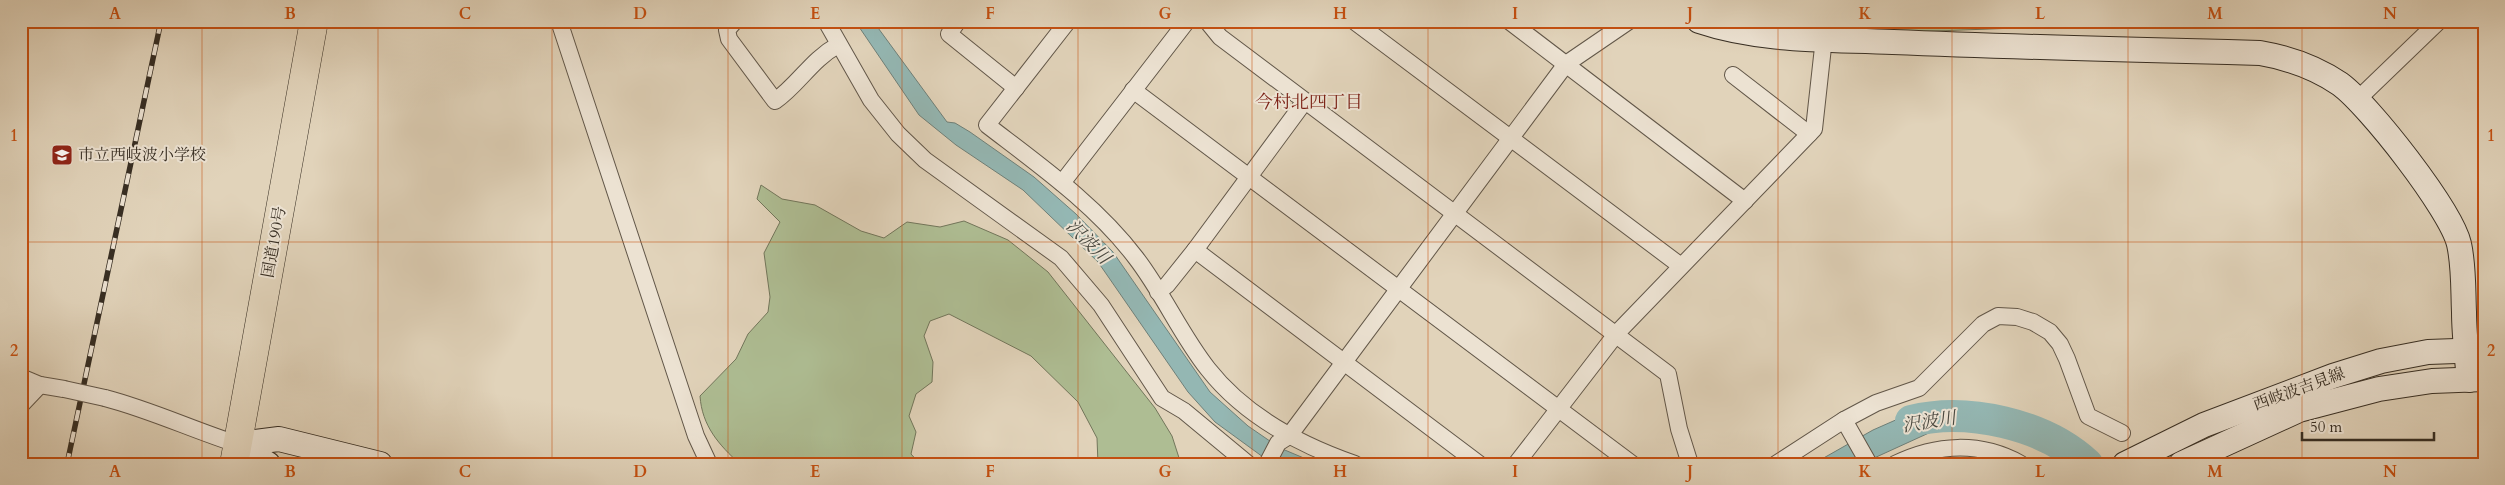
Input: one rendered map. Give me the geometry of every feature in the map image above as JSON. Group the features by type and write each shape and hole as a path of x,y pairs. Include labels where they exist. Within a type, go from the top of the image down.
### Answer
{"highway":[{"name":"国道190号","path":"236,454 314,21"}],"street":[{"path":"559,21 696,436 709,464"},
{"path":"735,21 727,30 729,39 775,101 784,94 812,63 838,44"},
{"path":"826,21 871,100 898,134 925,160 1061,258 1101,305 1162,398 1184,411 1248,464"},
{"path":"958,21 949,34 1016,88"},
{"path":"1068,21 987,125 1062,183 1125,245 1208,369 1283,439 1355,464"},
{"path":"1062,183 1187,21"},
{"path":"1207,21 1220,37 1617,333 1668,374 1679,430 1690,464"},
{"path":"1354,21 1681,266"},
{"path":"1509,21 1745,200"},
{"path":"1266,464 1566,64 1629,21"},
{"path":"1699,21 1716,27 1770,36 2025,48 2260,53 2292,59 2341,84 2358,100 2389,136 2438,202 2452,225 2459,244 2475,350 2477,380"},
{"path":"2358,100 2440,21"},
{"path":"1516,464 1617,333 1814,129 1824,38"},
{"path":"1733,75 1809,134"},
{"path":"1133,90 1632,464"},
{"path":"1158,292 1167,285 1195,250 1305,101"},
{"path":"1195,250 1344,360 1479,464"},
{"path":"1776,464 1876,403 1919,388 1983,324 1998,316 2017,317 2033,322 2050,332 2060,344 2067,359 2088,416 2122,433"},
{"name":"西岐波吉見線","path":"2127,463 2204,424 2333,376 2381,361 2428,352 2475,350"},
{"path":"21,377 40,385 105,398 147,409 236,454 268,464"},
{"name":"西岐波吉見線","path":"2181,464 2299,410 2379,388 2432,381 2477,380"},
{"path":"21,405 40,385"},
{"path":"1845,423 1869,464"},
{"path":"236,454 279,439 380,464"},
{"path":"1895,464 1916,454 1950,447 1971,447 1997,453 2020,464"}],"green space":[{"path":"1758,21 2023,21 2016,28 1909,32 1810,32 1757,24"},
{"path":"761,185 782,199 815,205 861,231 884,238 907,222 940,227 964,221 1008,240 1048,272 1155,408 1172,436 1181,464 1098,464 1097,438 1078,402 1031,356 949,314 930,321 924,336 933,362 932,382 916,394 909,416 916,432 911,454 920,464 740,464 725,450 708,426 701,407 700,396 736,359 748,334 768,312 770,297 764,253 780,222 757,199"}],"water":[{"path":"855,21 873,21 947,122 955,123 970,132 1034,177 1076,214 1113,252 1210,392 1248,426 1280,448 1318,464 1279,464 1263,457 1215,422 1188,392 1098,262 1023,190 956,145 919,115"},
{"path":"1907,415 1954,415 1931,432 1861,464 1813,464 1873,430"}],"waterway":[{"name":"沢波川","path":"1911,421 1933,417 1956,416 2004,422 2049,438 2087,464"}],"railway":[{"path":"67,464 161,21"}],"place":[{"name":"市立西岐波小学校","path":"62,155"}],"district":[{"name":"今村北四丁目","path":"1309,102"}]}
